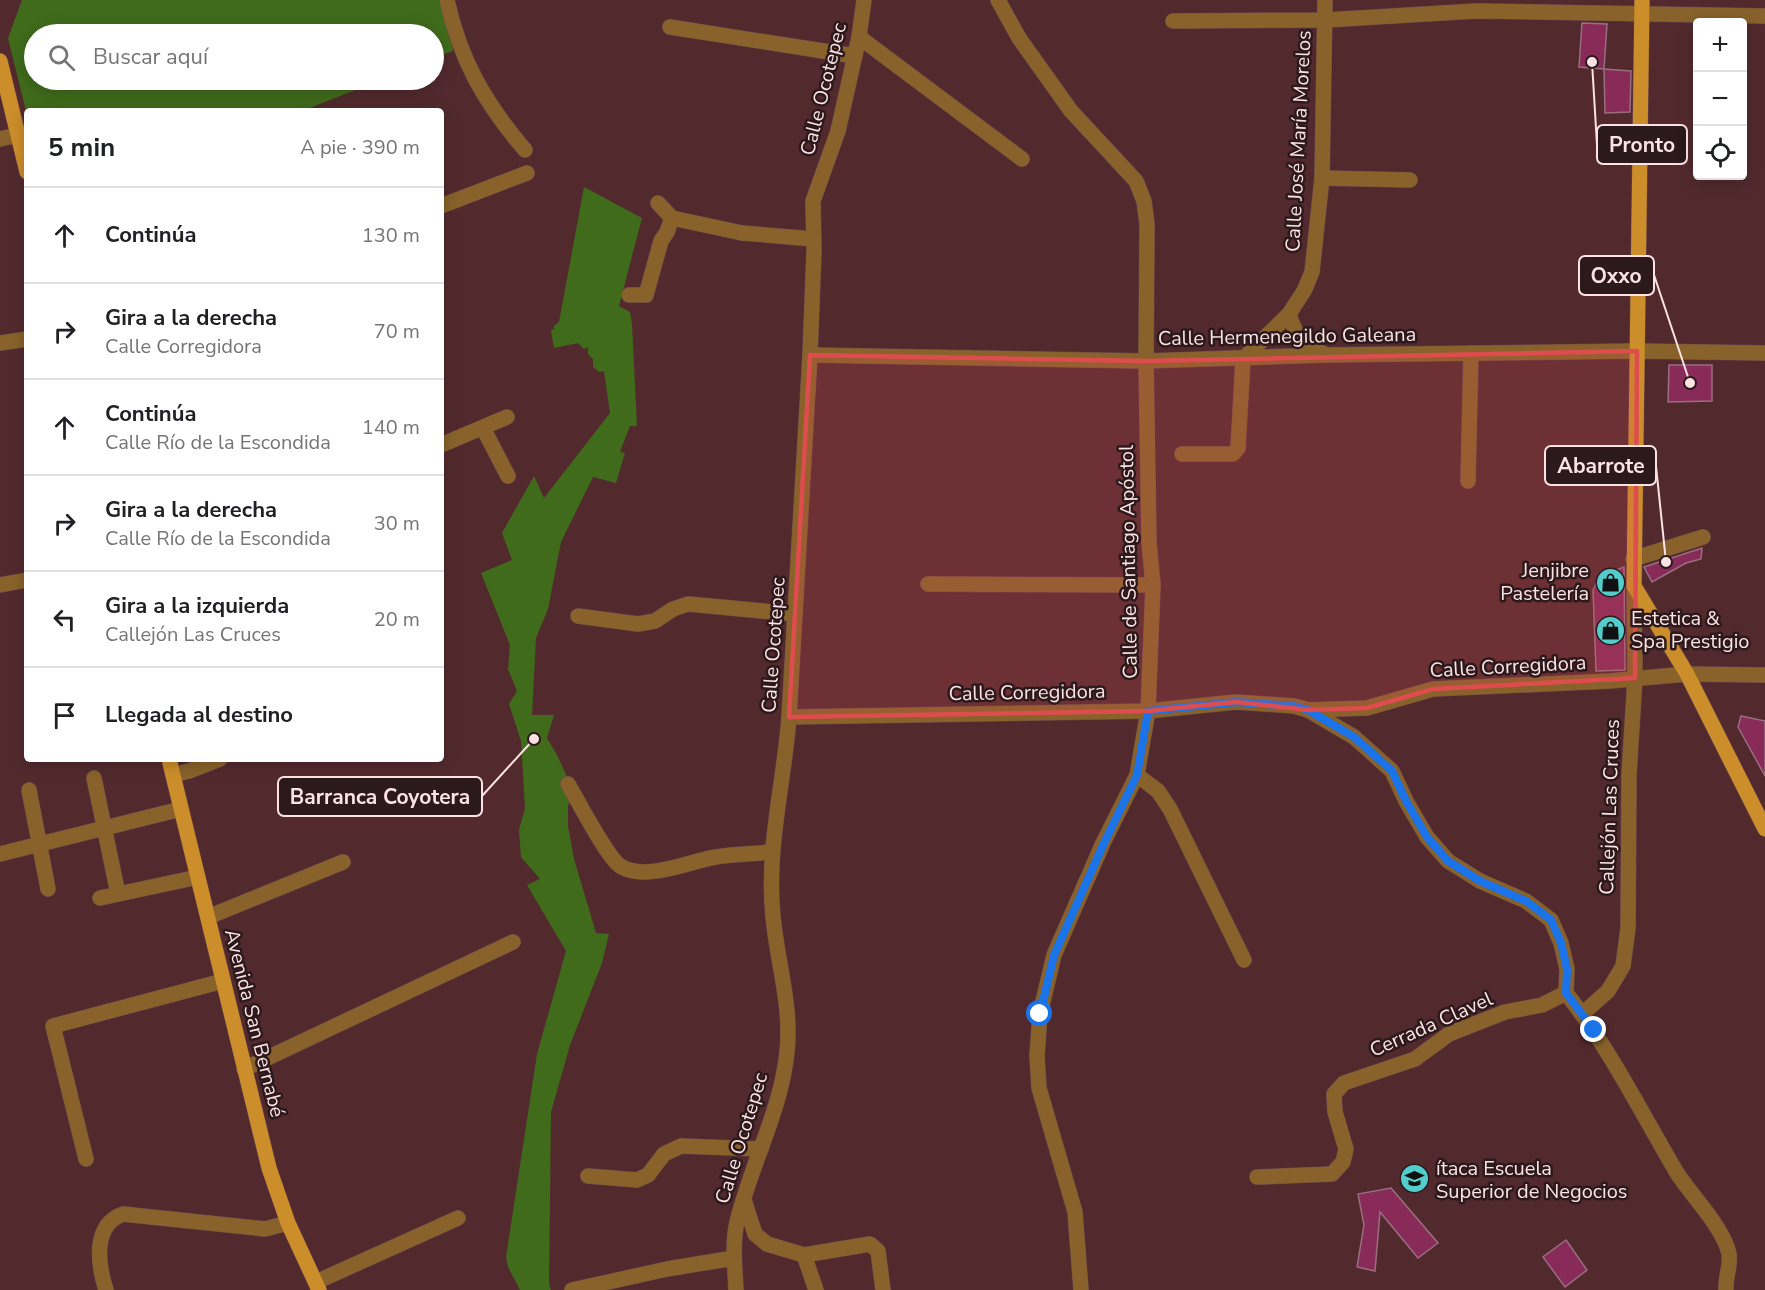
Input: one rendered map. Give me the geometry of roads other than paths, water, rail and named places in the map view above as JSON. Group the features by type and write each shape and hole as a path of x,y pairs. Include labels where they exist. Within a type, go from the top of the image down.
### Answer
{"main road":[{"path":"1642,6 1634,586 1687,674 1765,829"},
{"path":"0,61 2,79 24,160"},
{"name":"Avenida San Bernabé","path":"170,762 269,1168 288,1222 318,1286"}],"street":[{"path":"447,0 457,39 478,84 502,123 525,150"},
{"name":"Calle Ocotepec","path":"736,1290 734,1258 736,1224 779,1097 788,1050 786,991 773,916 771,852 787,747 789,717 810,355 813,201 838,131 860,37 864,0"},
{"name":"Calle de Santiago Apóstol","path":"998,0 1019,38 1071,111 1136,181 1144,201 1147,224 1146,361 1149,542 1153,585 1148,711 1137,775 1054,955 1040,1014 1036,1056 1039,1088 1075,1212 1081,1290"},
{"name":"Calle José María Morelos","path":"1243,359 1289,314 1304,291 1312,272 1322,178 1325,0"},
{"path":"1173,21 1326,20 1476,11 1642,6 1765,16"},
{"path":"670,27 855,56"},
{"path":"860,37 1022,159"},
{"path":"0,139 18,135"},
{"path":"444,205 527,173"},
{"path":"1322,178 1410,180"},
{"path":"658,203 672,218 742,233 814,239"},
{"path":"629,295 646,295 661,241 672,218"},
{"path":"1289,314 1294,331 1308,345 1326,355"},
{"path":"0,343 24,339"},
{"name":"Calle Hermenegildo Galeana","path":"810,355 1146,361 1326,355 1637,351 1765,354"},
{"path":"1468,481 1471,353"},
{"path":"1182,454 1233,454 1236,452 1243,359"},
{"path":"444,444 507,417"},
{"path":"483,428 508,476"},
{"path":"1633,559 1703,537"},
{"path":"0,585 24,581"},
{"path":"928,584 1153,585"},
{"name":"Callejón Las Cruces","path":"1582,1014 1608,991 1623,966 1628,928 1628,828 1635,678 1634,586"},
{"path":"578,616 638,624 655,621 673,609 688,604 795,614"},
{"name":"Calle Corregidora","path":"789,717 1148,711 1236,702 1294,706 1308,710 1366,708 1434,689 1610,681 1687,674 1765,675"},
{"path":"1308,710 1354,737 1392,771 1427,837 1448,861 1480,881 1526,901 1551,920 1561,943 1567,969 1566,993 1582,1014 1642,1109 1678,1174 1719,1232 1729,1254 1726,1290"},
{"path":"173,775 212,762"},
{"path":"1137,775 1158,791 1170,809 1244,960"},
{"path":"94,778 118,894"},
{"path":"567,784 609,853 620,866 632,870 656,871 715,857 771,852"},
{"path":"29,790 48,889"},
{"path":"0,855 39,843 182,809"},
{"path":"208,917 343,862"},
{"path":"100,898 198,877"},
{"path":"244,1069 513,942"},
{"path":"86,1159 52,1029 55,1024 223,981"},
{"name":"Cerrada Clavel","path":"1257,1177 1332,1174 1342,1162 1346,1149 1335,1112 1334,1095 1344,1083 1415,1059 1449,1034 1504,1012 1542,1005 1566,993"},
{"path":"588,1176 637,1180 648,1175 664,1154 681,1146 761,1149"},
{"path":"744,1200 755,1234 767,1244 804,1255 870,1244 878,1251 883,1290"},
{"path":"106,1290 99,1268 102,1232 112,1218 123,1214 265,1229 288,1222"},
{"path":"318,1286 458,1218"},
{"path":"804,1255 816,1290"},
{"path":"575,1290 667,1269 734,1258"}],"place":[{"name":"Pronto","path":"1592,62"},
{"name":"Oxxo","path":"1690,383"},
{"name":"Abarrote","path":"1666,562"},
{"name":"Jenjibre Pastelería","path":"1610,582"},
{"name":"Estetica & Spa Prestigio","path":"1610,630"},
{"name":"Barranca Coyotera","path":"534,739"},
{"name":"ítaca Escuela Superior de Negocios","path":"1415,1179"}]}
